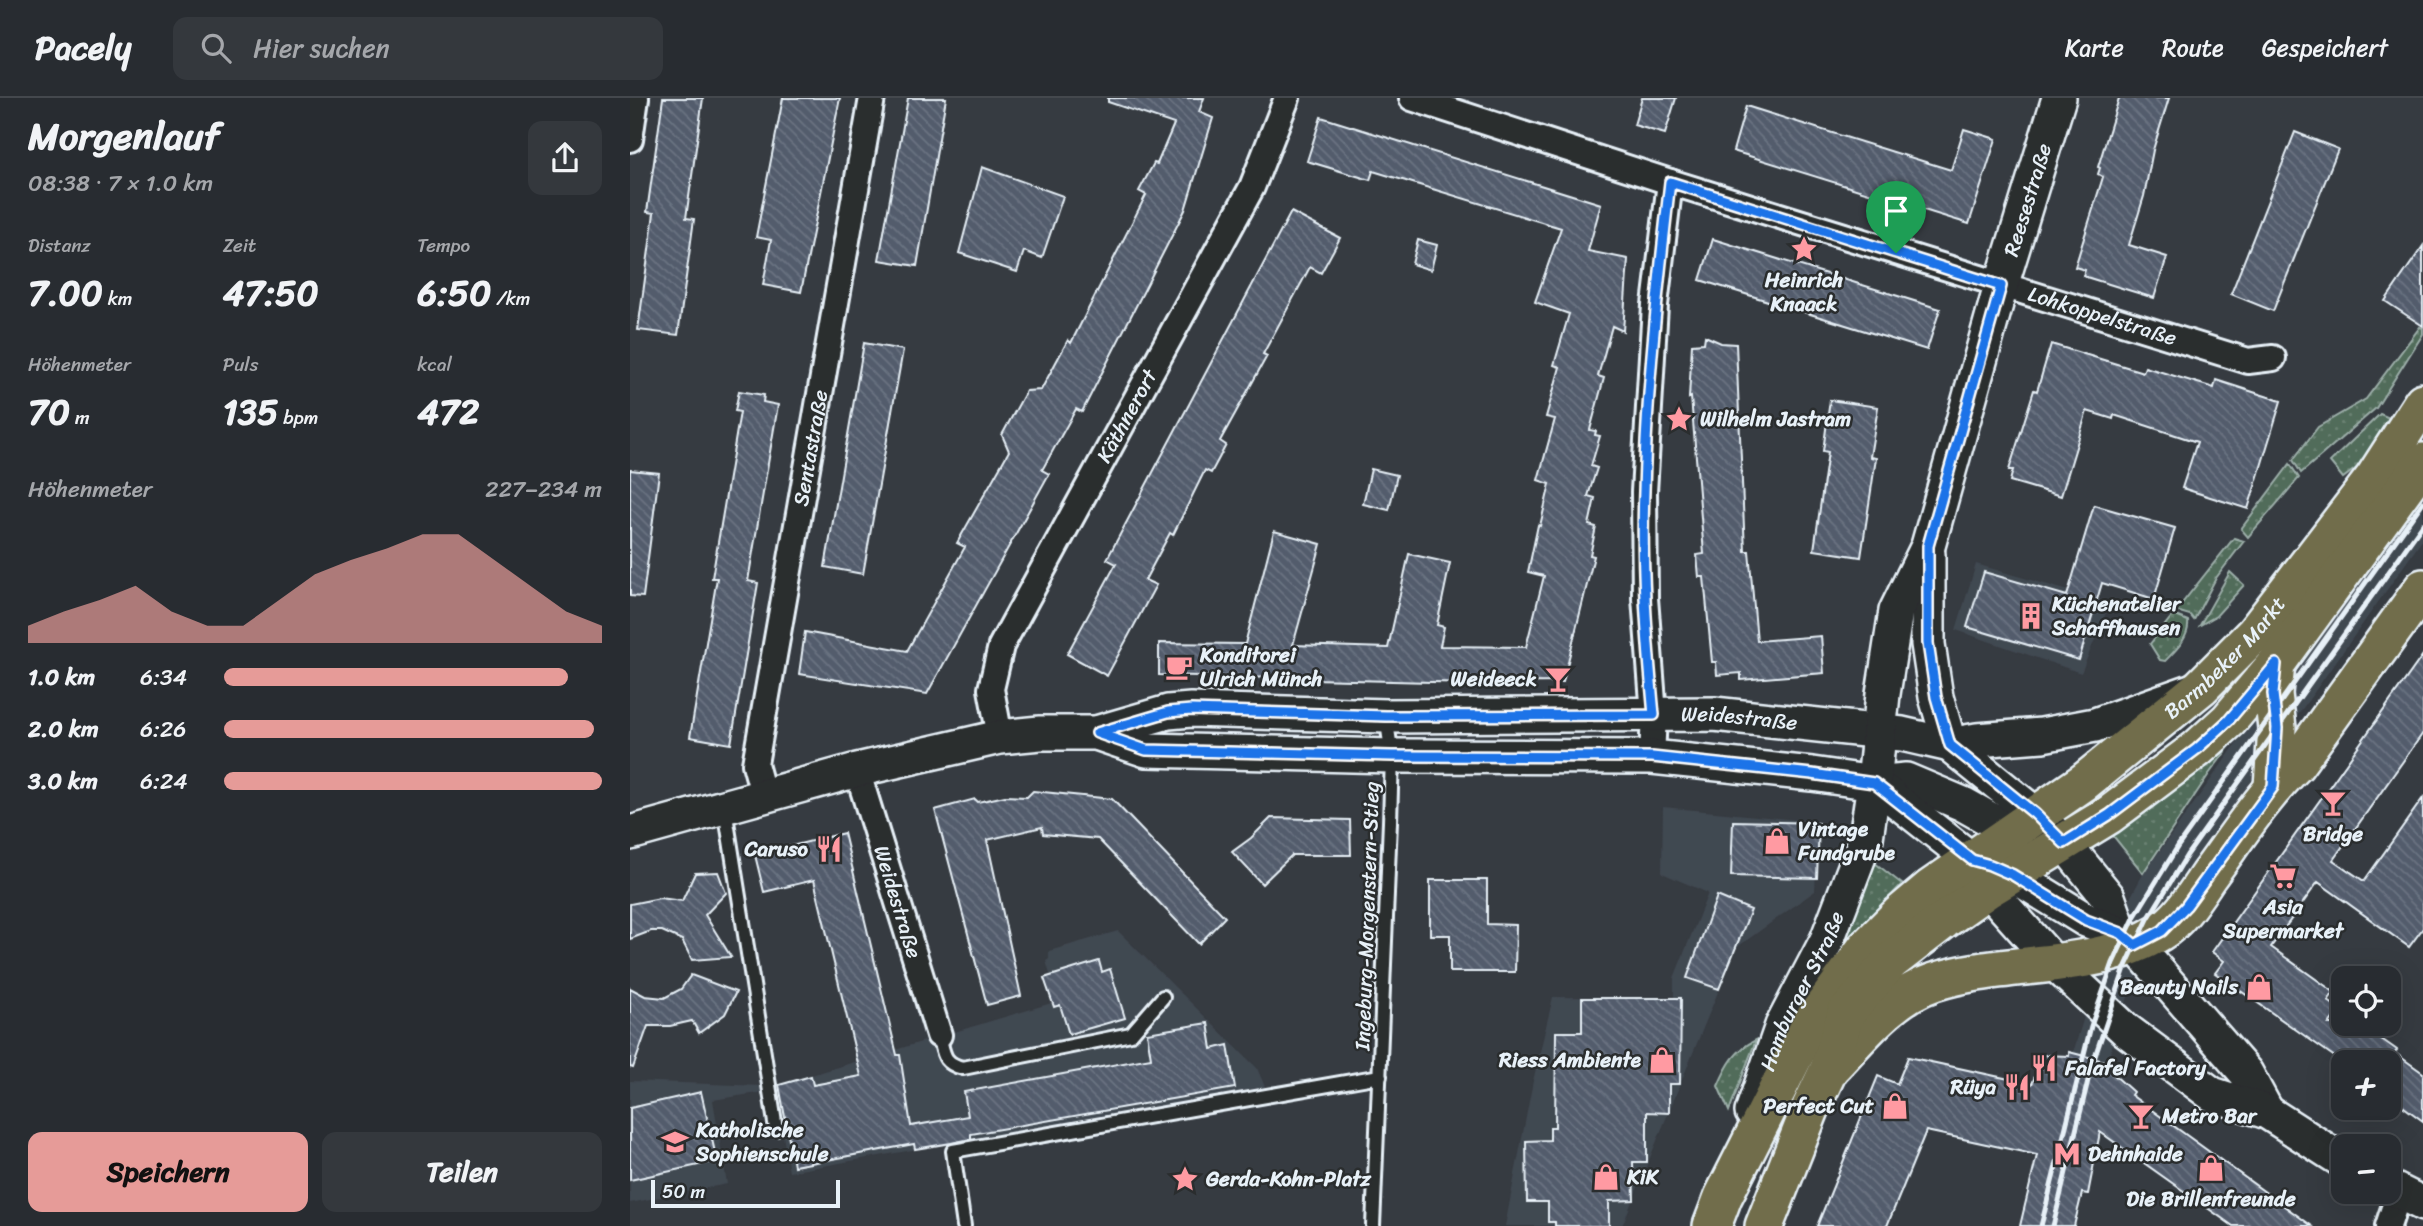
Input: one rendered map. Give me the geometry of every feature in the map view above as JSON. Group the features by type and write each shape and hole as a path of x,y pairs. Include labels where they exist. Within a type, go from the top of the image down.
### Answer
{"main road":[{"name":"Reesestraße","path":"1874,783 1883,694 1896,611 1928,546 2001,286 2059,98"},
{"name":"Barmbeker Markt","path":"1991,875 2023,823 2084,782 2201,687 2255,633 2374,478 2423,402"},
{"name":"Barmbeker Markt","path":"1991,875 2064,843 2109,815 2197,749 2229,720 2276,664 2423,462"},
{"name":"Reesestraße","path":"1928,546 1928,643 1936,697 1950,745"},
{"path":"1829,1069 1890,1005 1932,983 1976,973 2103,954 2128,939 2162,931 2186,906 2273,787 2296,764 2423,588"},
{"path":"2273,787 2277,728 2273,694 2276,664"},
{"path":"1879,733 1902,734 1950,745 2042,735 2095,725 2201,687"},
{"name":"Weidestraße","path":"630,834 857,771 1000,737 1040,733 1097,733 1168,712 1191,710 1386,716 1714,714 1879,733"},
{"name":"Weidestraße","path":"1097,733 1146,750 1392,756 1652,757 1874,783 1906,780 1963,804 2023,823"},
{"name":"Weidestraße","path":"1950,745 2023,823 2032,841 2064,843"},
{"name":"Weidestraße","path":"1874,783 1991,875"},
{"name":"Hamburger Straße","path":"1717,1212 1782,1026 1827,940 1866,838 1874,783"},
{"path":"2064,843 2108,897 2128,939 2246,1073 2267,1112"},
{"path":"1991,875 2128,939"},
{"path":"1991,875 2053,962 2126,1030 2212,1094 2267,1112 2331,1153"},
{"path":"1764,1226 1829,1069 1846,1013 1891,961 1991,875"},
{"name":"Hamburger Straße","path":"1717,1212 1811,1023 1858,959 1899,915 1931,888 1991,875"}],"street":[{"path":"630,139 635,98"},
{"name":"Sentastraße","path":"764,796 755,764 872,98"},
{"name":"Käthnerort","path":"1000,737 991,689 1001,646 1252,187 1287,98"},
{"name":"Lohkoppelstraße","path":"1412,98 1670,182 2248,362 2273,358"},
{"path":"1652,757 1654,715 1645,598 1644,492 1655,305 1670,182"},
{"name":"Weidestraße","path":"857,771 939,1035"},
{"path":"2388,1226 2404,1195"}],"lane":[{"name":"Ingeburg-Morgenstern-Stieg","path":"1373,1226 1392,756 1386,716"},
{"path":"724,808 776,1129"},
{"path":"939,1035 946,1060 953,1066 963,1068 1131,1034 1163,998"},
{"path":"964,1226 953,1151 1380,1076"}],"shaded area":[{"path":"2423,482 2423,539 2192,864 2163,911 2131,988 2107,1062 2073,1053 2115,926 2142,876"},
{"name":"Küchenatelier Schaffhausen","path":"1976,564 2110,603 2081,673 1956,630"},
{"path":"1663,807 1818,822 1815,891 1736,948 1622,1226 1505,1226 1533,1081 1553,997 1674,998 1674,978 1708,893 1662,873"},
{"path":"1118,931 1257,1068 1265,1087 789,1172 775,1086 1058,1001 1046,961 1049,959 1049,951"},
{"name":"Katholische Sophienschule","path":"630,1081 763,1086 764,1092 713,1100 727,1184 630,1203"}],"green space":[{"path":"2420,327 2423,328 2423,334 2376,408 2301,473 2293,460 2318,427 2366,399"},
{"path":"2380,414 2394,420 2367,460 2343,478 2330,462"},
{"path":"2290,464 2299,478 2248,537 2241,529"},
{"path":"2234,538 2244,541 2216,578 2194,620 2190,615 2176,611"},
{"path":"2230,572 2244,585 2216,616 2200,625"},
{"path":"2173,615 2188,621 2187,632 2169,657 2165,661 2160,660 2150,644"},
{"path":"2265,699 2209,774 2143,873 2110,832"},
{"path":"1875,863 1902,884 1850,939 1844,938"},
{"path":"1756,1040 1729,1111 1718,1086 1732,1059 1742,1048"}],"building":[{"path":"663,98 703,98 686,218 694,219 678,335 638,330 654,213 647,212"},
{"path":"783,98 840,98 801,292 763,285 771,240 756,237"},
{"path":"908,98 946,98 917,266 879,260"},
{"path":"1108,98 1204,98 1199,112 1213,118 1185,210 1082,412 1076,409 1042,470 1049,474 927,694 799,674 805,632 907,651 965,547 957,543 1009,451 1002,435 1026,391 1041,390 1068,340 1071,343 1146,195 1139,191 1154,163 1157,164 1174,124 1108,102"},
{"path":"1642,98 1676,98 1665,134 1634,125"},
{"path":"2119,98 2169,98 2129,245 2167,257 2154,298 2083,276 2085,270 2075,267 2103,177 2098,174 2098,167"},
{"path":"1746,106 1951,170 1964,129 1996,139 1969,224 1733,151"},
{"path":"1321,117 1601,204 1588,251 1628,259 1623,331 1612,326 1598,376 1604,378 1590,430 1596,431 1595,435 1600,436 1591,466 1597,468 1588,496 1595,498 1589,525 1596,527 1590,555 1594,556 1563,682 1472,683 1159,675 1159,643 1245,644 1274,531 1321,544 1293,645 1388,648 1409,554 1450,563 1437,625 1444,627 1440,646 1526,647 1544,576 1528,572 1550,484 1538,480 1555,419 1546,417 1560,367 1554,365 1569,314 1535,302 1561,228 1373,171 1370,180 1307,161"},
{"path":"2295,132 2338,149 2273,311 2231,294"},
{"path":"982,167 1063,196 1042,258 1024,251 1017,272 959,253"},
{"path":"1291,212 1340,238 1321,273 1310,267 1263,354 1267,356 1220,441 1226,445 1211,473 1205,470 1173,535 1170,533 1145,580 1156,585 1107,676 1067,654 1116,564 1107,559"},
{"path":"1713,239 1940,309 1927,350 1700,280"},
{"path":"1418,240 1437,245 1431,270 1412,264"},
{"path":"2423,246 2423,326 2385,301"},
{"path":"1705,336 1721,343 1736,344 1745,551 1749,551 1757,641 1821,636 1824,673 1741,680 1741,673 1717,675 1716,662 1712,662 1704,577 1699,577 1697,555 1704,554 1691,397 1689,398 1692,344 1704,343"},
{"path":"864,343 903,350 863,574 825,567"},
{"path":"2051,344 2143,372 2145,367 2214,388 2216,380 2281,401 2248,509 2182,488 2197,442 2114,415 2113,419 2087,411 2061,496 2010,481 2013,470 2009,470"},
{"path":"739,391 764,395 763,402 778,405 748,581 758,583 731,744 690,737 717,578 712,578 740,412 735,411"},
{"path":"1830,400 1878,407 1870,457 1876,458 1861,557 1814,550 1828,452 1823,451"},
{"path":"1371,469 1397,475 1389,510 1363,504"},
{"path":"630,470 659,473 643,597 630,596"},
{"path":"2094,505 2175,528 2154,599 2102,583 2079,660 1967,627 1984,572 2067,596"},
{"path":"2423,655 2423,733 2333,860 2364,881 2423,798 2423,928 2409,947 2318,882 2271,947 2331,990 2328,1001 2331,1003 2331,1036 2377,1036 2397,1050 2331,1050 2331,1054 2215,973 2224,961 2212,952"},
{"path":"1033,791 1112,799 1225,917 1199,944 1098,839 1043,834 1042,827 987,840 1021,996 987,1005 935,810 975,799 978,802 1005,796 1027,797"},
{"path":"1271,818 1350,820 1351,855 1292,855 1262,884 1232,852"},
{"path":"1733,821 1819,823 1817,878 1731,876"},
{"path":"844,833 897,1055 900,1055 911,1126 968,1116 964,1092 1151,1058 1147,1033 1208,1023 1212,1049 1228,1045 1235,1088 971,1134 971,1139 951,1143 915,1149 914,1144 794,1166 779,1085 811,1076 813,1085 861,1076 814,880 764,892 755,855"},
{"path":"718,872 726,893 705,915 731,957 692,960 682,940 662,931 651,931 630,939 630,904 660,898 682,901 695,873"},
{"path":"1430,880 1487,880 1487,924 1516,925 1515,972 1450,972 1450,935 1430,935"},
{"path":"1717,896 1751,910 1719,989 1687,978"},
{"path":"1099,961 1102,972 1110,969 1125,1018 1069,1034 1060,1005 1054,1007 1044,978"},
{"path":"691,975 736,992 725,1014 699,1033 692,1021 670,1026 648,1026 633,1068 630,1067 630,988 645,996 664,998 681,989"},
{"path":"1582,998 1681,998 1680,1084 1669,1084 1669,1113 1647,1112 1647,1162 1633,1162 1634,1200 1609,1201 1609,1226 1555,1226 1555,1222 1548,1222 1548,1202 1527,1202 1526,1141 1550,1140 1550,1127 1555,1127 1556,1032 1582,1032"},
{"path":"2069,1052 2112,1063 2112,1073 2133,1092 2131,1095 2312,1226 2233,1226 2100,1132 2088,1194 2082,1193 2074,1226 2020,1226 2037,1155 1926,1131 1887,1226 1817,1226 1878,1076 1897,1084 1908,1057 2032,1084 2043,1055 2069,1056"},
{"path":"2401,1057 2423,1073 2423,1121 2401,1105"},
{"path":"701,1092 717,1161 630,1180 630,1108"}],"railway":[{"path":"2041,1226 2091,1026 2113,963 2135,916 2178,846 2423,502"},
{"path":"2053,1226 2091,1068 2125,968 2148,919 2187,855 2423,524"}],"place":[{"name":"Heinrich Knaack","path":"1804,249"},
{"name":"Wilhelm Jastram","path":"1679,419"},
{"name":"Küchenatelier Schaffhausen","path":"2031,616"},
{"name":"Konditorei Ulrich Münch","path":"1179,667"},
{"name":"Weideeck","path":"1558,679"},
{"name":"Bridge","path":"2333,803"},
{"name":"Vintage Fundgrube","path":"1777,841"},
{"name":"Caruso","path":"829,849"},
{"name":"Asia Supermarket","path":"2283,876"},
{"name":"Beauty Nails","path":"2259,987"},
{"name":"Riess Ambiente","path":"1662,1060"},
{"name":"Falafel Factory","path":"2044,1068"},
{"name":"Rüya","path":"2017,1087"},
{"name":"Perfect Cut","path":"1895,1106"},
{"name":"Metro Bar","path":"2141,1116"},
{"name":"Katholische Sophienschule","path":"675,1142"},
{"name":"Dehnhaide","path":"2067,1154"},
{"name":"Die Brillenfreunde","path":"2211,1168"},
{"name":"KiK","path":"1606,1177"},
{"name":"Gerda-Kohn-Platz","path":"1185,1179"}],"route":[{"path":"1670,182 1896,253 2001,286 1928,546 1928,643 1936,697 1950,745 2035,814 2064,843 2109,815 2197,749 2229,720 2276,664 2273,694 2277,728 2273,787 2186,906 2162,931 2135,945 2121,933 2086,920 2013,875 1972,860 1874,783 1652,757 1392,756 1146,750 1097,733 1168,712 1191,710 1386,716 1654,715 1645,598 1644,492 1655,305 1670,182"}]}
